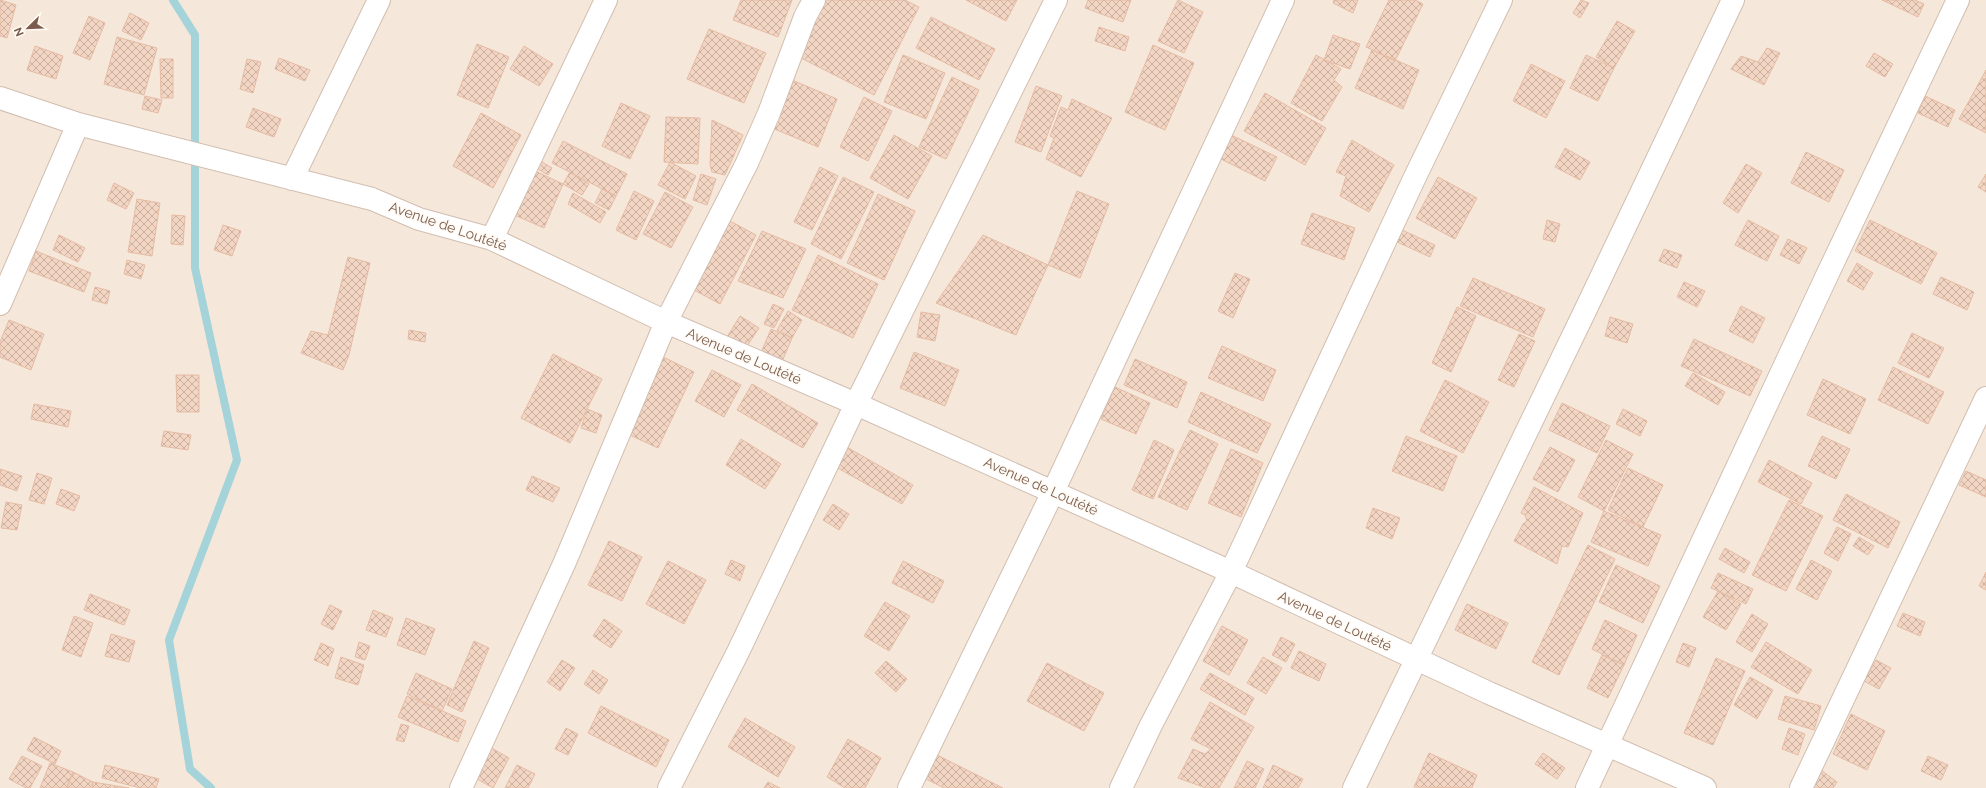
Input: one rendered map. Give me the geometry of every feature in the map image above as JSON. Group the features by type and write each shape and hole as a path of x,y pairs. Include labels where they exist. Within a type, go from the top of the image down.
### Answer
{"street":[{"path":"292,179 378,0"},
{"path":"492,239 606,0"},
{"path":"461,788 564,564 666,322 750,156 769,113 805,17 814,0"},
{"path":"668,788 738,652 856,404 1056,0"},
{"path":"909,788 1053,492 1283,0"},
{"path":"1121,788 1151,725 1231,572 1414,179 1501,0"},
{"path":"1354,788 1417,660 1733,0"},
{"path":"1587,788 1830,268 1958,0"},
{"name":"Avenue de Loutété","path":"0,98 78,124 372,199 419,219 492,239 666,322 856,404 1053,492 1231,572 1417,660 1607,746 1705,788"},
{"path":"0,304 78,124"},
{"path":"1801,788 1986,398"}],"shaded area":[{"path":"0,0 1986,0 1986,788 0,788"}],"building":[{"path":"0,0 16,5 7,38 0,36"},
{"path":"741,0 792,0 778,37 733,20"},
{"path":"822,0 905,0 919,7 874,95 795,55"},
{"path":"966,0 1017,0 1006,21"},
{"path":"1088,0 1131,0 1123,22 1085,8"},
{"path":"1178,0 1203,12 1184,53 1158,41"},
{"path":"1334,0 1358,0 1353,13 1333,3"},
{"path":"1389,0 1415,0 1423,4 1395,61 1366,47"},
{"path":"1581,0 1589,3 1580,18 1573,13"},
{"path":"1882,0 1915,0 1924,4 1918,17"},
{"path":"130,13 149,23 141,40 122,31"},
{"path":"89,16 105,23 90,60 73,53"},
{"path":"931,17 995,49 979,80 916,48"},
{"path":"1617,21 1635,31 1614,68 1596,57"},
{"path":"1099,27 1129,37 1125,51 1095,41"},
{"path":"709,29 766,53 744,103 687,79"},
{"path":"1333,35 1360,44 1350,69 1324,60"},
{"path":"117,37 157,48 144,95 104,84"},
{"path":"477,44 509,57 488,108 457,95"},
{"path":"1153,45 1194,63 1165,130 1125,112"},
{"path":"35,46 63,56 56,79 27,70"},
{"path":"524,46 553,64 539,86 510,69"},
{"path":"1767,48 1780,53 1764,85 1731,69 1741,56 1758,62"},
{"path":"1372,50 1419,70 1403,109 1355,88"},
{"path":"1874,53 1893,64 1885,77 1866,66"},
{"path":"903,55 945,73 926,119 884,102"},
{"path":"1316,55 1341,69 1334,80 1342,87 1322,121 1291,103"},
{"path":"1586,55 1614,68 1598,101 1570,88"},
{"path":"279,58 310,70 305,81 275,69"},
{"path":"160,59 173,59 173,98 161,98"},
{"path":"247,59 261,62 253,93 240,89"},
{"path":"1531,64 1565,81 1546,118 1513,101"},
{"path":"1986,70 1986,133 1959,119"},
{"path":"952,77 979,90 946,159 919,147"},
{"path":"792,80 837,99 818,147 772,128"},
{"path":"1036,86 1062,96 1041,152 1015,142"},
{"path":"1265,93 1326,128 1305,165 1244,131"},
{"path":"145,96 162,100 158,113 142,109"},
{"path":"1925,96 1955,110 1948,127 1918,113"},
{"path":"864,97 892,111 868,161 840,147"},
{"path":"1072,99 1112,118 1081,177 1046,159 1054,138 1050,136 1061,107 1068,110"},
{"path":"621,103 650,116 630,159 602,146"},
{"path":"253,108 281,119 274,137 246,127"},
{"path":"481,113 521,135 493,188 453,166"},
{"path":"666,117 700,118 698,164 664,162"},
{"path":"712,120 743,135 725,175 712,172 710,165"},
{"path":"1227,133 1277,157 1265,181 1217,157"},
{"path":"894,135 932,156 908,199 870,178"},
{"path":"1352,140 1394,165 1369,212 1340,196 1346,176 1336,172"},
{"path":"563,141 627,174 616,196 552,163"},
{"path":"1565,148 1590,162 1580,180 1555,167"},
{"path":"1806,152 1844,170 1829,202 1791,183"},
{"path":"539,160 552,168 548,175 535,167"},
{"path":"670,162 696,176 685,199 658,185"},
{"path":"1746,164 1762,173 1738,213 1723,203"},
{"path":"820,167 838,176 812,230 794,222"},
{"path":"531,169 563,184 544,228 512,214"},
{"path":"570,172 589,184 582,195 563,184"},
{"path":"701,174 716,179 707,205 693,200"},
{"path":"1986,174 1986,192 1978,187"},
{"path":"843,177 874,192 841,259 811,244"},
{"path":"1438,177 1477,198 1455,239 1416,218"},
{"path":"114,183 134,193 126,209 107,200"},
{"path":"602,189 616,196 609,210 595,203"},
{"path":"634,191 654,201 636,240 616,230"},
{"path":"1077,191 1109,204 1080,278 1048,265"},
{"path":"665,192 693,207 671,248 643,234"},
{"path":"573,193 606,212 600,223 568,204"},
{"path":"878,194 915,211 884,280 847,263"},
{"path":"137,199 160,203 152,256 128,252"},
{"path":"1312,213 1355,228 1344,260 1301,244"},
{"path":"172,215 185,216 183,245 171,244"},
{"path":"1547,220 1560,224 1555,242 1543,239"},
{"path":"1748,220 1779,236 1767,261 1735,245"},
{"path":"1870,220 1937,253 1921,284 1855,251"},
{"path":"730,221 756,235 720,304 694,290"},
{"path":"223,225 241,231 232,256 214,250"},
{"path":"1402,230 1435,245 1430,257 1397,242"},
{"path":"762,231 806,249 783,298 738,281"},
{"path":"59,235 85,248 78,262 53,250"},
{"path":"983,235 1048,265 1016,335 936,303"},
{"path":"1788,239 1807,248 1799,264 1780,255"},
{"path":"1664,249 1682,255 1677,268 1659,261"},
{"path":"36,251 91,273 84,292 29,271"},
{"path":"818,255 878,284 853,338 792,310"},
{"path":"348,257 370,263 349,355 343,370 301,353 311,331 328,335"},
{"path":"127,260 145,265 141,279 124,274"},
{"path":"1857,263 1873,273 1863,290 1847,281"},
{"path":"1235,273 1250,279 1233,318 1218,311"},
{"path":"1941,277 1974,292 1967,310 1933,294"},
{"path":"1473,278 1545,309 1533,337 1460,306"},
{"path":"1684,282 1705,291 1697,307 1677,297"},
{"path":"95,287 110,291 107,304 92,300"},
{"path":"773,304 784,309 774,328 764,324"},
{"path":"1741,306 1765,318 1753,343 1729,331"},
{"path":"1457,307 1476,316 1451,372 1432,363"},
{"path":"788,311 802,320 792,338 777,330"},
{"path":"921,312 940,315 935,341 917,337"},
{"path":"740,316 759,328 745,349 727,337"},
{"path":"1610,317 1633,324 1627,343 1605,336"},
{"path":"9,320 44,334 31,370 0,357 0,342"},
{"path":"771,329 792,338 781,364 760,355"},
{"path":"409,330 426,333 425,342 408,339"},
{"path":"1912,333 1944,348 1929,378 1898,363"},
{"path":"1519,334 1535,341 1514,387 1498,380"},
{"path":"1694,339 1762,371 1750,396 1681,366"},
{"path":"1222,346 1276,370 1263,401 1208,378"},
{"path":"914,352 959,370 945,406 900,388"},
{"path":"553,354 602,379 570,443 521,418"},
{"path":"657,354 694,372 658,448 621,431"},
{"path":"1135,359 1187,382 1177,408 1124,385"},
{"path":"1893,367 1944,392 1928,424 1878,400"},
{"path":"712,370 741,385 724,417 695,401"},
{"path":"1693,373 1725,392 1718,405 1685,386"},
{"path":"176,375 199,375 199,412 177,412"},
{"path":"1823,379 1866,399 1850,434 1807,415"},
{"path":"1445,380 1489,402 1463,453 1420,431"},
{"path":"752,384 818,423 803,448 737,410"},
{"path":"1115,387 1150,403 1136,434 1101,419"},
{"path":"1201,392 1271,424 1257,453 1188,422"},
{"path":"1562,403 1610,426 1597,453 1549,430"},
{"path":"34,404 71,411 68,427 31,419"},
{"path":"587,409 602,415 596,433 581,428"},
{"path":"1623,409 1647,421 1640,436 1616,424"},
{"path":"1190,430 1218,444 1187,510 1158,497"},
{"path":"164,431 191,435 188,450 161,446"},
{"path":"1406,436 1457,456 1443,491 1392,471"},
{"path":"1822,436 1850,449 1836,479 1808,466"},
{"path":"741,439 781,464 765,489 726,465"},
{"path":"1154,440 1174,450 1153,499 1132,490"},
{"path":"1606,440 1633,454 1604,511 1578,497"},
{"path":"845,446 913,485 902,504 834,466"},
{"path":"1550,447 1575,460 1558,492 1533,479"},
{"path":"1231,449 1263,463 1241,517 1208,503"},
{"path":"1769,460 1812,483 1801,504 1758,482"},
{"path":"1628,468 1663,485 1643,527 1608,510"},
{"path":"0,469 22,476 17,491 0,485"},
{"path":"1966,471 1986,480 1986,497 1959,485"},
{"path":"37,473 52,478 44,504 29,500"},
{"path":"532,476 560,488 553,502 526,490"},
{"path":"1534,487 1583,513 1568,547 1562,546 1557,564 1514,541 1523,524 1527,521 1525,515 1521,513"},
{"path":"61,489 80,496 74,511 56,504"},
{"path":"1846,494 1900,522 1888,548 1833,520"},
{"path":"1789,500 1823,516 1786,591 1752,575"},
{"path":"6,502 22,505 17,530 1,528"},
{"path":"833,504 849,514 839,530 823,520"},
{"path":"1373,508 1400,518 1392,539 1366,528"},
{"path":"1604,511 1661,535 1648,566 1591,542"},
{"path":"1837,527 1851,534 1838,561 1824,553"},
{"path":"1859,537 1874,546 1868,555 1853,546"},
{"path":"609,541 642,557 622,601 588,585"},
{"path":"1588,545 1615,559 1559,675 1532,662"},
{"path":"1725,548 1750,562 1744,573 1719,559"},
{"path":"731,560 745,566 740,581 725,574"},
{"path":"1811,560 1832,571 1817,600 1796,589"},
{"path":"668,561 706,580 684,624 646,604"},
{"path":"903,561 944,581 933,603 892,583"},
{"path":"1616,565 1660,586 1643,623 1599,602"},
{"path":"1986,572 1986,590 1979,586"},
{"path":"1718,573 1753,589 1746,604 1711,588"},
{"path":"1718,591 1741,604 1726,630 1703,617"},
{"path":"90,594 130,610 124,625 84,610"},
{"path":"885,602 910,616 889,651 864,636"},
{"path":"1467,604 1508,623 1496,649 1455,630"},
{"path":"330,605 342,611 333,630 321,624"},
{"path":"373,610 393,618 386,637 366,630"},
{"path":"1903,613 1925,622 1920,636 1897,626"},
{"path":"1752,614 1768,624 1752,652 1736,642"},
{"path":"74,616 93,623 81,657 62,650"},
{"path":"406,618 435,629 425,655 397,645"},
{"path":"604,619 622,631 611,648 593,636"},
{"path":"1605,620 1637,635 1624,665 1592,649"},
{"path":"1222,626 1248,640 1229,675 1203,661"},
{"path":"111,634 135,641 129,662 105,656"},
{"path":"1281,637 1295,644 1286,662 1272,655"},
{"path":"474,641 489,648 462,712 447,705"},
{"path":"359,642 370,646 365,660 355,657"},
{"path":"1766,642 1812,670 1798,694 1751,667"},
{"path":"321,643 334,649 328,666 314,660"},
{"path":"1683,643 1696,648 1689,667 1676,662"},
{"path":"1299,651 1326,664 1319,681 1291,668"},
{"path":"1602,655 1624,665 1608,698 1587,688"},
{"path":"341,657 364,665 358,685 335,678"},
{"path":"1263,657 1282,668 1266,694 1247,683"},
{"path":"1716,658 1745,671 1713,745 1684,733"},
{"path":"562,660 575,668 560,691 547,682"},
{"path":"1876,660 1891,668 1879,689 1864,681"},
{"path":"886,661 907,679 896,692 875,673"},
{"path":"1047,663 1104,693 1084,731 1027,701"},
{"path":"593,670 608,680 599,694 584,684"},
{"path":"416,673 452,689 442,711 407,694"},
{"path":"1210,673 1254,698 1245,715 1200,689"},
{"path":"1750,677 1773,690 1757,719 1734,705"},
{"path":"407,696 466,721 458,742 398,717"},
{"path":"1785,696 1821,706 1814,730 1778,719"},
{"path":"1210,702 1254,727 1219,788 1206,788 1178,778 1193,749 1205,754 1211,749 1191,739"},
{"path":"601,706 669,740 656,767 588,733"},
{"path":"1851,714 1885,731 1867,770 1833,754"},
{"path":"745,718 795,747 778,777 728,747"},
{"path":"401,724 409,726 404,742 396,740"},
{"path":"566,728 578,734 568,755 555,749"},
{"path":"1789,728 1805,734 1798,755 1782,749"},
{"path":"34,737 61,751 55,764 27,750"},
{"path":"848,739 881,758 865,788 845,788 827,777"},
{"path":"488,746 509,758 493,788 472,776"},
{"path":"1429,753 1477,775 1472,788 1414,787"},
{"path":"1543,753 1565,768 1557,779 1535,764"},
{"path":"935,754 1003,788 944,788 924,778"},
{"path":"22,756 42,766 30,788 26,788 9,779"},
{"path":"1928,756 1948,765 1941,780 1921,771"},
{"path":"1247,761 1264,769 1255,788 1234,788"},
{"path":"50,763 73,772 67,788 40,788"},
{"path":"105,765 159,779 156,788 140,788 102,778"},
{"path":"517,765 535,774 528,788 505,788"},
{"path":"1273,765 1303,779 1298,788 1263,788"},
{"path":"1821,770 1837,782 1833,788 1812,788"},
{"path":"73,772 93,782 90,788 66,788"},
{"path":"93,782 129,788 92,788"},
{"path":"768,782 780,788 764,788"}],"waterway":[{"path":"173,0 195,35 195,268 237,460 169,640 190,769 211,788"}]}
